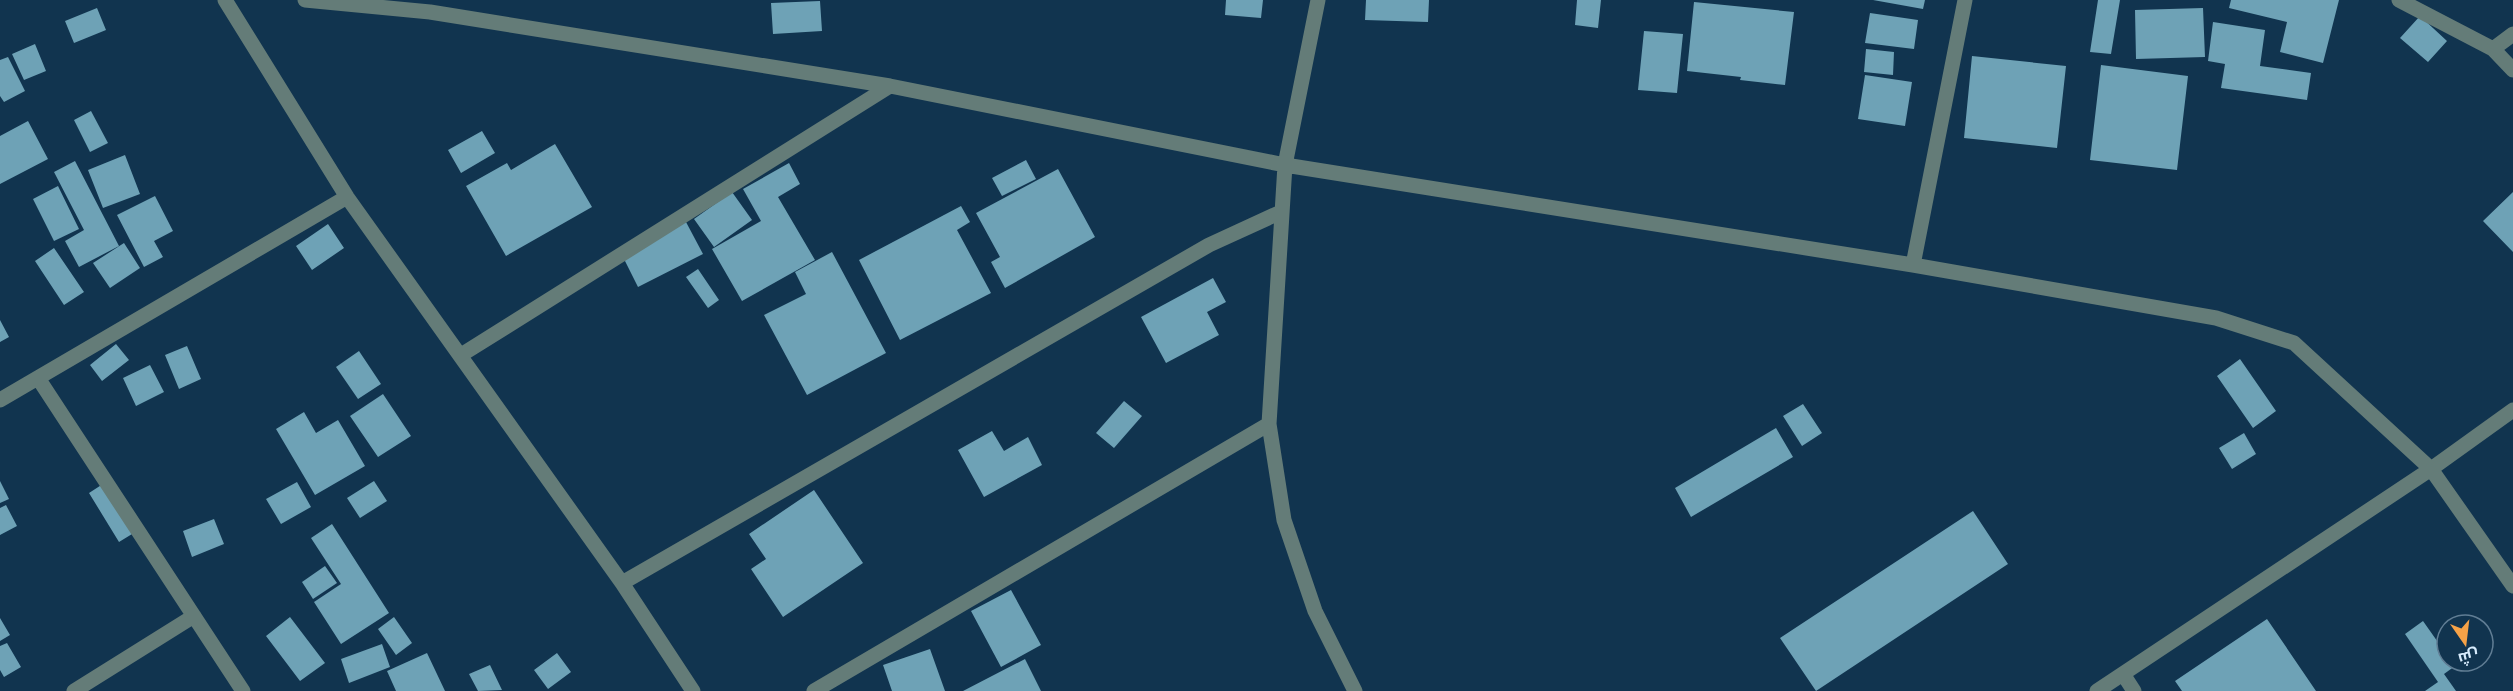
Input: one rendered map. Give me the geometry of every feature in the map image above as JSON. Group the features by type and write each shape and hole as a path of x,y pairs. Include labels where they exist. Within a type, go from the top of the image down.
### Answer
{"street":[{"path":"225,0 347,197 621,583 693,691"},
{"path":"306,0 430,12 890,86 1285,165 1913,265 2216,318 2294,343 2431,469 2513,586"},
{"path":"1318,0 1285,165 1269,424 1284,520 1315,611 1355,691"},
{"path":"1913,265 1965,0"},
{"path":"2399,0 2493,49 2513,70"},
{"path":"2493,49 2513,34"},
{"path":"461,355 890,86"},
{"path":"0,399 347,197"},
{"path":"621,583 1209,245 1281,212"},
{"path":"38,378 243,691"},
{"path":"2097,691 2431,469 2513,410"},
{"path":"814,691 1269,424"},
{"path":"74,691 194,616"},
{"path":"2123,674 2134,691"}],"building":[{"path":"1226,0 1263,0 1261,18 1225,15"},
{"path":"1366,0 1429,0 1428,22 1365,20"},
{"path":"1577,0 1601,0 1598,28 1575,25"},
{"path":"1873,0 1925,0 1923,9"},
{"path":"2098,0 2120,0 2111,54 2090,52"},
{"path":"2231,0 2339,0 2323,63 2280,52 2287,22 2229,8"},
{"path":"820,1 822,31 773,34 771,3"},
{"path":"1694,2 1794,12 1785,85 1687,71"},
{"path":"97,8 106,30 74,43 65,21"},
{"path":"2203,8 2205,57 2136,59 2135,10"},
{"path":"1870,13 1918,20 1914,49 1865,43"},
{"path":"2420,16 2447,41 2428,62 2400,38"},
{"path":"2213,22 2265,30 2260,66 2311,73 2307,100 2221,88 2225,64 2208,61"},
{"path":"1644,31 1683,34 1677,93 1638,90"},
{"path":"35,44 46,71 24,80 12,54"},
{"path":"1866,49 1894,52 1893,75 1864,72"},
{"path":"1972,56 2066,66 2057,148 1964,138"},
{"path":"8,57 25,91 4,102 0,96 0,60"},
{"path":"2101,65 2188,76 2177,170 2090,160"},
{"path":"1865,75 1912,82 1905,126 1858,119"},
{"path":"91,111 108,143 90,152 74,120"},
{"path":"28,121 48,159 0,184 0,136"},
{"path":"482,131 495,153 461,173 448,150"},
{"path":"555,144 592,207 506,256 466,186 507,163 511,170"},
{"path":"125,155 140,194 103,208 88,170"},
{"path":"1026,160 1036,179 1002,196 992,178"},
{"path":"75,161 119,246 79,267 65,241 84,230 54,172"},
{"path":"789,163 800,184 778,197 815,260 742,301 712,249 761,221 743,189"},
{"path":"1058,169 1095,237 1005,288 991,262 1000,257 976,213"},
{"path":"58,186 79,229 54,241 33,199"},
{"path":"732,192 752,220 714,247 694,219"},
{"path":"2513,192 2513,252 2483,221"},
{"path":"155,196 173,231 154,241 163,257 144,267 117,215"},
{"path":"961,206 970,222 957,230 991,293 900,340 859,260"},
{"path":"686,222 703,254 638,287 622,255"},
{"path":"328,224 344,248 312,270 296,246"},
{"path":"124,243 140,268 110,288 93,263"},
{"path":"54,248 84,292 64,305 35,261"},
{"path":"832,252 886,353 807,395 764,315 806,294 795,272"},
{"path":"698,269 719,300 708,308 686,277"},
{"path":"1213,278 1226,302 1207,312 1219,335 1166,363 1141,317"},
{"path":"0,320 9,337 0,342"},
{"path":"116,344 129,360 102,381 90,365"},
{"path":"187,346 201,379 179,389 165,355"},
{"path":"359,351 381,384 358,399 336,367"},
{"path":"2240,359 2276,411 2253,428 2217,376"},
{"path":"150,365 164,392 136,406 123,378"},
{"path":"383,394 411,436 378,457 350,416"},
{"path":"1124,401 1142,416 1114,448 1096,433"},
{"path":"1803,404 1822,433 1802,446 1783,416"},
{"path":"304,412 316,433 338,420 365,466 315,495 276,429"},
{"path":"1776,428 1793,457 1691,517 1675,488"},
{"path":"992,431 1004,451 1028,437 1042,465 984,497 958,450"},
{"path":"2244,433 2256,454 2232,469 2219,448"},
{"path":"0,481 9,499 0,503"},
{"path":"374,481 387,501 360,518 347,498"},
{"path":"106,482 137,531 119,542 89,493"},
{"path":"297,482 311,507 281,524 266,499"},
{"path":"814,490 863,563 783,617 751,569 766,559 749,534"},
{"path":"6,505 17,526 0,535 0,508"},
{"path":"1973,511 2008,564 1816,691 1780,638"},
{"path":"214,519 224,544 192,557 183,531"},
{"path":"332,524 389,613 341,644 314,602 341,584 311,538"},
{"path":"325,566 337,583 313,599 302,582"},
{"path":"1011,590 1041,645 1001,667 971,611"},
{"path":"290,617 325,663 300,681 266,636"},
{"path":"394,617 412,643 396,655 378,629"},
{"path":"0,618 10,635 0,641"},
{"path":"2267,619 2316,691 2182,691 2175,681"},
{"path":"2423,621 2435,638 2435,673 2445,673 2456,691 2425,691 2438,682 2405,634"},
{"path":"7,643 21,667 4,677 0,670 0,646"},
{"path":"382,644 390,667 349,683 341,659"},
{"path":"930,649 945,691 892,691 883,665"},
{"path":"427,653 445,691 396,691 387,671"},
{"path":"557,653 571,672 548,689 534,670"},
{"path":"1025,659 1041,691 963,691"},
{"path":"490,665 502,690 478,691 469,674"}]}
